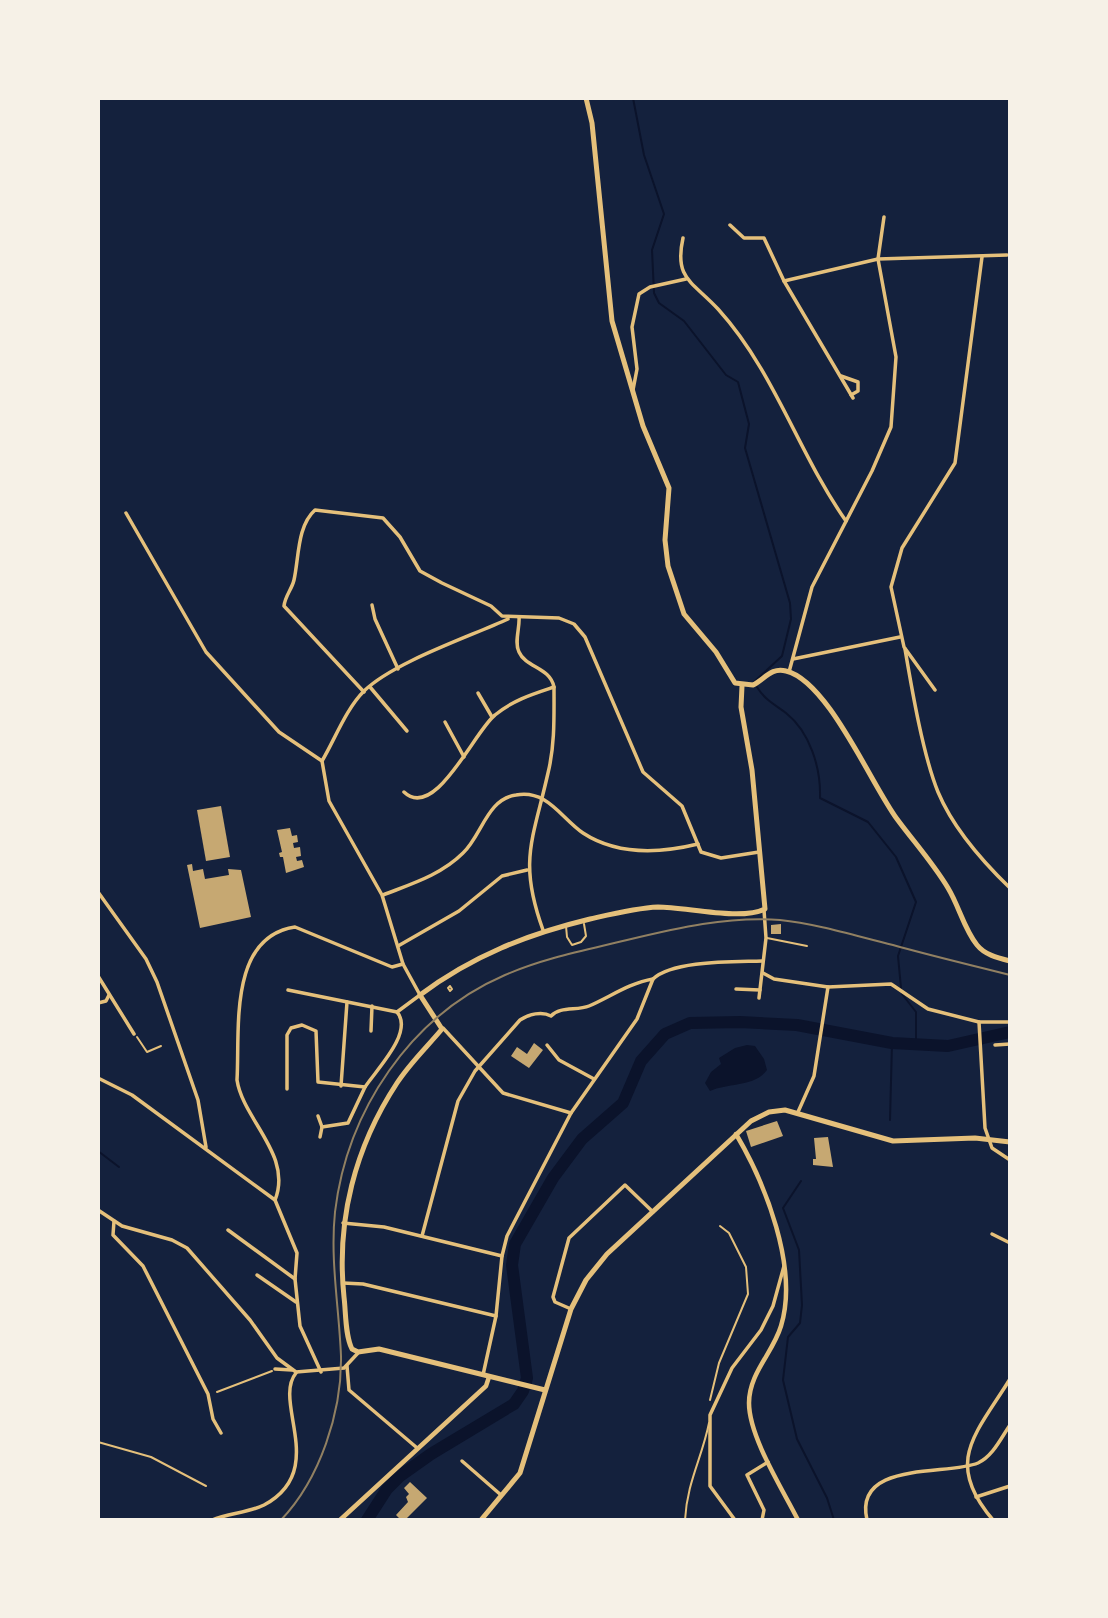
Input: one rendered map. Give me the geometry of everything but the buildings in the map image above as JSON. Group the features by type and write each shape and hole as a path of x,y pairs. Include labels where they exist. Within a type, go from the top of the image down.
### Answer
{"main road":[{"path":"586,98 594,133 610,309 643,426 669,488 665,540 668,566 678,603 690,624 716,652 732,680 742,686 756,683 776,670 789,671 814,690 832,713 894,814 942,878 978,946 992,956 1010,961"},
{"path":"545,1390 379,1349 358,1352 349,1343 343,1283 343,1223 349,1189 379,1114 398,1081 443,1028 420,995 449,974 543,930 582,921 658,907 734,912 764,910 762,851 748,737 741,707 742,686"},
{"path":"481,1520 520,1473 526,1460 571,1309 596,1267 735,1133 769,1112 799,1112 893,1141 988,1138 1010,1142"}],"street":[{"path":"789,671 812,587 891,427 896,357 878,258 884,217"},
{"path":"730,225 744,238 764,239 785,281 852,396 858,391 858,382 841,376"},
{"path":"683,238 679,264 688,279 733,326 764,371 817,478 846,521"},
{"path":"785,281 878,258 1007,255"},
{"path":"982,257 955,463 902,548 891,587 935,782 956,824 985,862 1010,888"},
{"path":"633,390 637,369 632,327 639,294 650,287 688,279"},
{"path":"364,692 286,611 285,598 294,579 298,547 307,520 315,510 383,519 400,537 420,571 509,618"},
{"path":"126,513 206,652 279,732 323,761"},
{"path":"372,605 375,619 398,669"},
{"path":"519,617 517,649 523,658 550,676 554,687 552,748 530,840 527,870 532,899 543,930"},
{"path":"397,1012 420,995 403,964 382,895 329,801 323,761 364,692 370,687 398,669 509,618 559,618 579,629 643,772 682,806 703,853 716,858 762,851"},
{"path":"793,659 901,637"},
{"path":"904,647 934,690"},
{"path":"370,687 407,731"},
{"path":"404,792 410,798 420,800 428,796 464,757 492,717 521,698 554,687"},
{"path":"478,693 492,717"},
{"path":"445,722 464,757"},
{"path":"382,895 446,868 468,848 489,813 505,799 517,794 541,797 581,831 598,839 650,852 698,844"},
{"path":"398,947 459,911 502,876 527,870"},
{"path":"98,892 146,959 157,982 198,1100 206,1148"},
{"path":"759,998 767,926 764,910"},
{"path":"321,1372 300,1326 296,1302 296,1249 275,1200 276,1177 271,1149 240,1094 237,1080 243,976 250,958 264,940 279,930 295,927 392,967 403,964"},
{"path":"422,1236 458,1101 477,1069 520,1020 546,1013 551,1016 555,1011 594,1002 653,979 671,969 762,961"},
{"path":"763,973 774,979 828,986 886,984 898,987 924,1007 979,1022 1010,1022"},
{"path":"98,976 134,1034"},
{"path":"340,1520 416,1447 486,1386 502,1256 507,1236 571,1113 637,1019 653,979"},
{"path":"799,1112 814,1076 826,1017 828,986"},
{"path":"98,988 105,989"},
{"path":"736,989 760,990"},
{"path":"288,990 397,1012 402,1021 401,1035 365,1087 348,1123 322,1127"},
{"path":"98,1003 106,1001 108,995"},
{"path":"341,1086 347,1002"},
{"path":"371,1031 372,1006"},
{"path":"979,1022 988,1138 992,1148 1010,1160"},
{"path":"287,1089 287,1035 291,1028 299,1026 314,1030 317,1034 318,1082 365,1087"},
{"path":"443,1028 477,1069 507,1096 571,1113"},
{"path":"995,1045 1010,1044"},
{"path":"547,1045 559,1060 594,1079"},
{"path":"98,1078 132,1095 275,1200"},
{"path":"318,1116 322,1127 320,1137"},
{"path":"735,1133 747,1160 758,1174 785,1265 781,1325 756,1373 749,1394 750,1417 798,1520"},
{"path":"571,1309 555,1302 553,1297 569,1238 625,1185 653,1212"},
{"path":"98,1210 114,1221 187,1248 250,1320 277,1358 294,1371"},
{"path":"114,1221 113,1235 143,1266 208,1394 213,1419 221,1433"},
{"path":"343,1223 364,1223 502,1256"},
{"path":"228,1230 295,1279"},
{"path":"992,1234 1010,1243"},
{"path":"735,1520 710,1486 710,1415 732,1368 761,1330 785,1265"},
{"path":"257,1275 296,1302"},
{"path":"343,1283 363,1284 496,1316"},
{"path":"275,1370 321,1372 341,1369 347,1366 358,1352"},
{"path":"347,1366 349,1390 416,1447"},
{"path":"212,1520 261,1506 286,1485 297,1457 290,1387 294,1371"},
{"path":"993,1520 976,1497 967,1477 966,1466 980,1428 1010,1379"},
{"path":"867,1520 868,1499 885,1480 900,1474 966,1466 986,1458 1010,1425"},
{"path":"461,1461 501,1495"},
{"path":"762,1520 764,1510 746,1476 769,1462"},
{"path":"976,1497 1010,1486"}],"lane":[{"path":"566,925 568,941 572,945 581,942 586,936 582,921"},
{"path":"766,938 807,946"},
{"path":"685,1520 691,1474 702,1452 710,1415"}],"path":[{"path":"134,1034 147,1052 161,1046"},
{"path":"710,1402 719,1363 747,1294 746,1267 729,1233 720,1226"},
{"path":"217,1392 275,1370"},
{"path":"98,1442 151,1457 206,1486"}],"water":[{"path":"755,1046 764,1059 767,1070 748,1082 710,1091 705,1083 711,1072 721,1064 719,1058 735,1048"}],"waterway":[{"path":"633,98 644,155 664,214 652,250 654,293 659,303 684,321 726,375 738,382 749,424 745,448 790,603 791,619 782,656 754,682"},
{"path":"757,687 794,721 808,740 816,763 820,798 868,822 896,857 916,902 898,956 901,988"},
{"path":"902,994 916,1012 916,1045"},
{"path":"367,1520 387,1489 400,1476 514,1404 523,1391 527,1378 512,1265 515,1244 553,1178 582,1139 623,1103 641,1061 665,1034 690,1023 740,1022 797,1025 892,1043 948,1046 1010,1032"},
{"path":"890,1120 892,1043"},
{"path":"98,1151 119,1167"},
{"path":"801,1181 783,1208 799,1250 802,1305 800,1323 788,1337 783,1380 797,1439 827,1498 834,1520"}],"railway":[{"path":"281,1520 307,1485 317,1465 326,1444 338,1399 341,1356 334,1266 335,1212 342,1174 353,1138 369,1103 389,1071 413,1041 440,1015 471,993 505,975 535,964 665,931 741,920 780,920 808,924 1010,975"}]}
